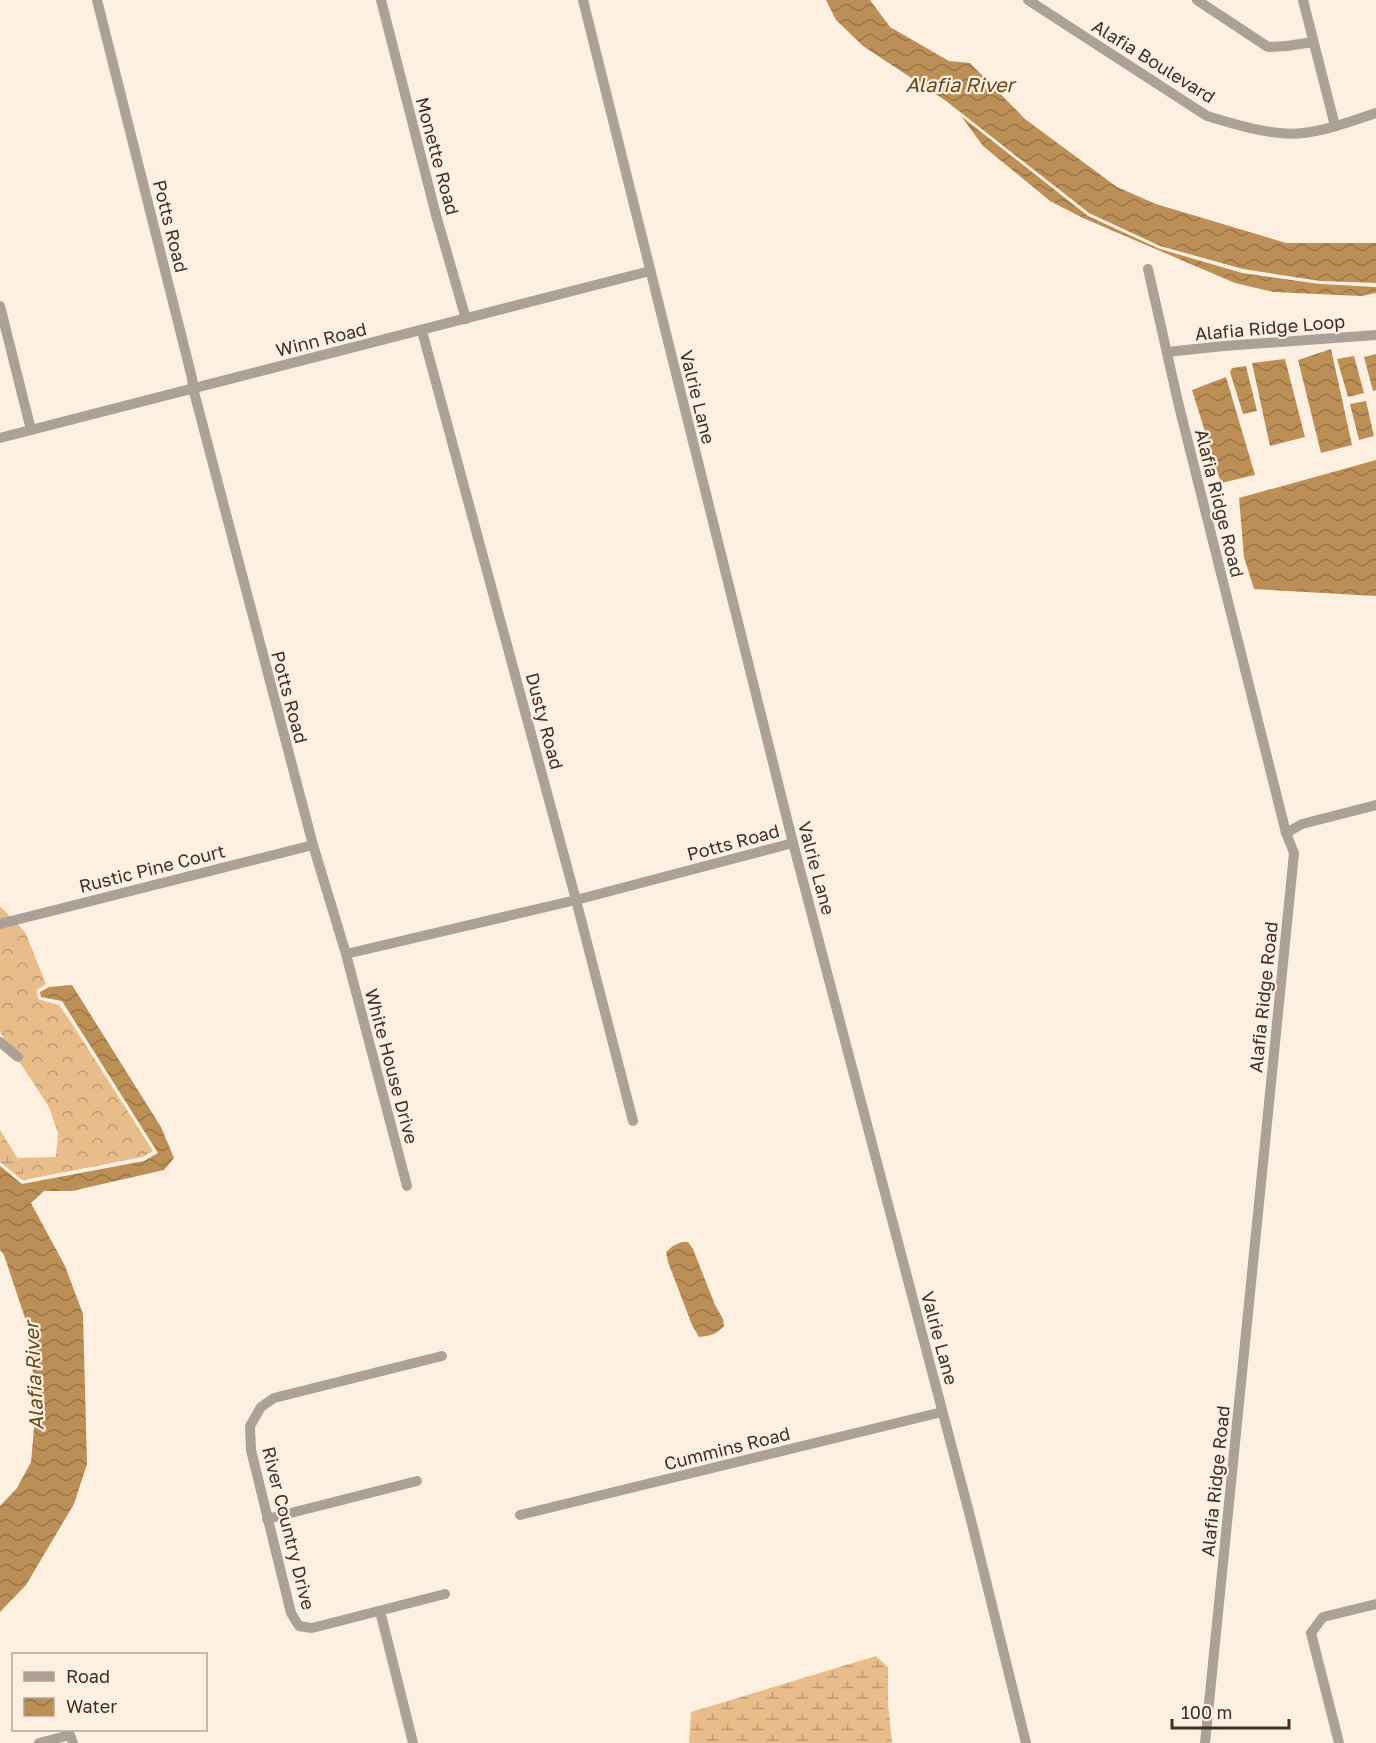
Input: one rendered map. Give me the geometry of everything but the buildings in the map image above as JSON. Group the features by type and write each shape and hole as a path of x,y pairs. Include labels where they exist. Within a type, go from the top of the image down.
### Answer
{"street":[{"name":"Potts Road","path":"97,0 193,388 312,845 346,954 576,900 793,843"},
{"name":"Monette Road","path":"381,0 436,215 466,319"},
{"name":"Valrie Lane","path":"583,0 793,843 1026,1743"},
{"name":"Alafia Boulevard","path":"1028,0 1207,116 1250,129 1301,133 1335,126 1376,113"},
{"path":"1197,0 1268,47 1313,42"},
{"path":"1303,0 1335,126"},
{"name":"Alafia Ridge Road","path":"1148,269 1286,832 1294,853 1205,1743"},
{"name":"Winn Road","path":"0,438 650,271"},
{"path":"0,306 31,430"},
{"name":"Dusty Road","path":"422,331 576,900 633,1121"},
{"name":"Alafia Ridge Loop","path":"1167,352 1376,335"},
{"path":"1286,832 1302,824 1376,805"},
{"name":"Rustic Pine Court","path":"0,924 312,845"},
{"name":"White House Drive","path":"346,954 407,1186"},
{"path":"0,1042 18,1057"},
{"name":"River Country Drive","path":"442,1356 274,1398 261,1407 250,1426 251,1450 267,1519 291,1613 299,1626 312,1628 445,1594"},
{"name":"Cummins Road","path":"520,1515 942,1412"},
{"path":"267,1519 417,1481"},
{"path":"1339,1743 1311,1633 1323,1617 1376,1604"},
{"path":"380,1611 413,1743"},
{"path":"39,1743 71,1739"}],"green space":[{"path":"0,906 25,932 46,984 37,990 38,999 59,1005 69,1019 153,1151 143,1157 24,1180 23,1167 17,1158 56,1157 58,1133 49,1107 0,1032"},
{"path":"0,1130 23,1167 24,1180 0,1162"},
{"path":"876,1656 888,1667 888,1703 892,1743 689,1743 691,1712"}],"water":[{"name":"Alafia River","path":"826,0 870,0 890,27 949,61 970,63 1025,119 1117,187 1156,204 1286,243 1376,243 1376,283 1320,281 1243,269 1160,246 1089,213 946,101 863,46 836,20"},
{"path":"961,116 1088,216 1160,249 1242,273 1320,284 1376,287 1376,293 1361,296 1273,292 1235,283 1083,218 1050,201 983,146"},
{"path":"1331,349 1352,445 1321,453 1298,360"},
{"path":"1376,354 1376,390 1373,391 1364,357"},
{"path":"1354,356 1364,393 1348,397 1337,359"},
{"path":"1285,359 1305,437 1270,446 1252,363"},
{"path":"1246,366 1257,411 1243,414 1230,372 1232,368"},
{"path":"1226,377 1255,475 1221,483 1192,390"},
{"path":"1366,401 1374,436 1359,440 1350,404"},
{"path":"1376,460 1376,596 1254,589 1244,557 1239,498"},
{"name":"Alafia River","path":"72,985 161,1127 174,1158 164,1170 72,1191 44,1191 31,1203 65,1266 83,1314 87,1464 74,1504 26,1585 0,1612 0,1506 17,1488 31,1462 35,1417 31,1336 4,1255 0,1250 0,1166 22,1184 144,1161 158,1153 62,1001 41,997 40,992 49,987"},
{"path":"682,1242 688,1242 693,1249 715,1305 723,1319 724,1326 710,1335 699,1337 692,1325 668,1262 666,1252"}]}
